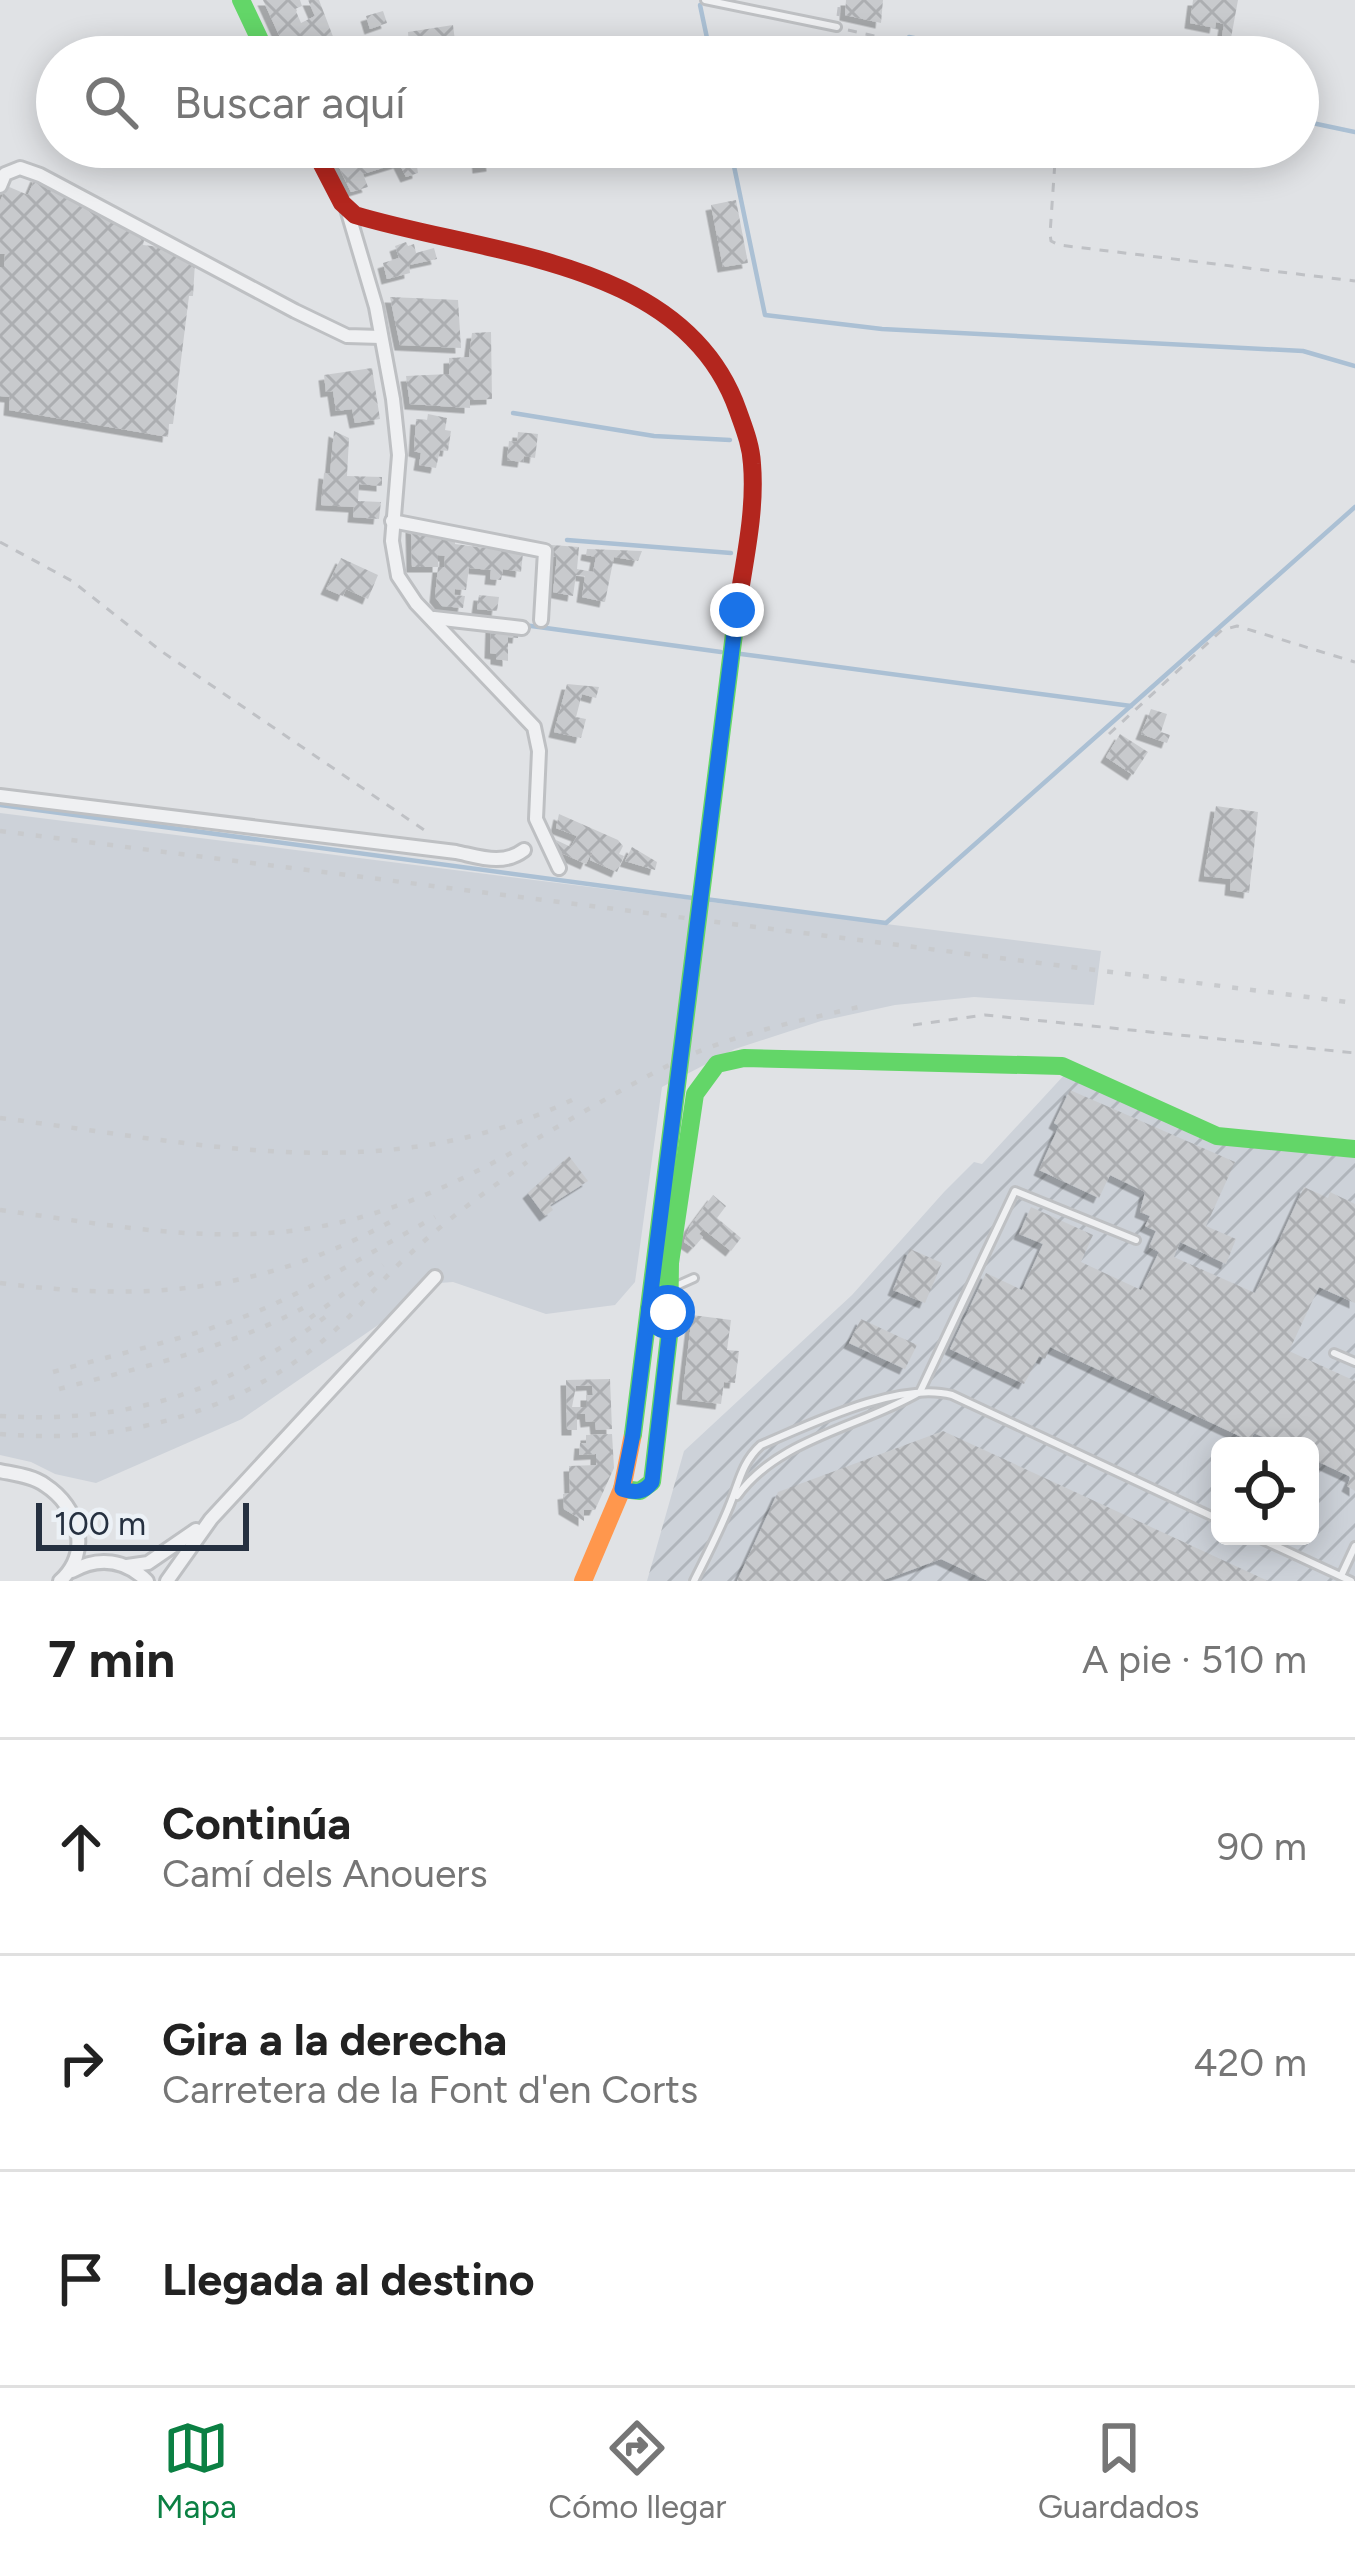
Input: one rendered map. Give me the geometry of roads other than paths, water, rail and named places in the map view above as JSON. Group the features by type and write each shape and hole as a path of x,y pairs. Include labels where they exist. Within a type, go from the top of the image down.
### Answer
{"street":[{"path":"241,0 258,36"},
{"path":"0,186 5,174 20,168 40,175 347,336 381,337"},
{"path":"324,168 346,208 381,337 399,455 392,521 398,576 416,603 534,727 539,751 536,819 559,868"},
{"path":"346,208 370,220 610,280 662,308 710,349 735,396 751,447 750,503 633,1434 622,1489 583,1581"},
{"path":"392,521 545,551 541,620"},
{"path":"433,618 522,628"},
{"path":"0,796 495,860 514,858 524,850"},
{"path":"622,1489 640,1491 652,1482 669,1336 668,1291 695,1094 707,1073 729,1060 1062,1066 1217,1136 1355,1149"},
{"path":"167,1581 211,1519 435,1277"},
{"path":"0,1471 44,1483 63,1501 80,1533 77,1562 63,1579"},
{"path":"63,1579 95,1562 148,1563 211,1519"},
{"path":"127,1566 147,1581"}],"lane":[{"path":"705,0 838,27"},
{"path":"731,1503 750,1478 776,1459 920,1392 1015,1191 1136,1240"},
{"path":"668,1291 694,1278"},
{"path":"1334,1353 1355,1363"},
{"path":"694,1581 731,1503 740,1472 760,1445 858,1408 920,1392 952,1395 1211,1516"},
{"path":"1274,1545 1351,1581"},
{"path":"1341,1576 1355,1546"}],"waterway":[{"path":"700,5 707,36"},
{"path":"1319,124 1355,132"},
{"path":"734,168 765,315 882,329 1303,351 1355,366"},
{"path":"513,413 654,436 730,440"},
{"path":"705,899 886,923 1355,507"},
{"path":"567,540 731,553"},
{"path":"524,625 721,652"},
{"path":"741,654 1131,706"},
{"path":"0,805 693,898"}],"railway":[{"path":"0,831 1355,1003"},
{"path":"0,1210 198,1234 278,1232 366,1216 457,1181 627,1087 717,1044 863,1006"},
{"path":"0,1118 223,1147 367,1151 439,1143 510,1125 582,1095"},
{"path":"0,1434 45,1436 135,1428 178,1418 260,1384 333,1332 425,1241 527,1162"},
{"path":"53,1372 256,1312 435,1217"},
{"path":"0,1283 104,1291 201,1286 296,1264 392,1221"},
{"path":"310,1318 383,1265"},
{"path":"59,1389 214,1346 303,1308"},
{"path":"0,1416 91,1414 174,1397 253,1364 329,1314"}]}
